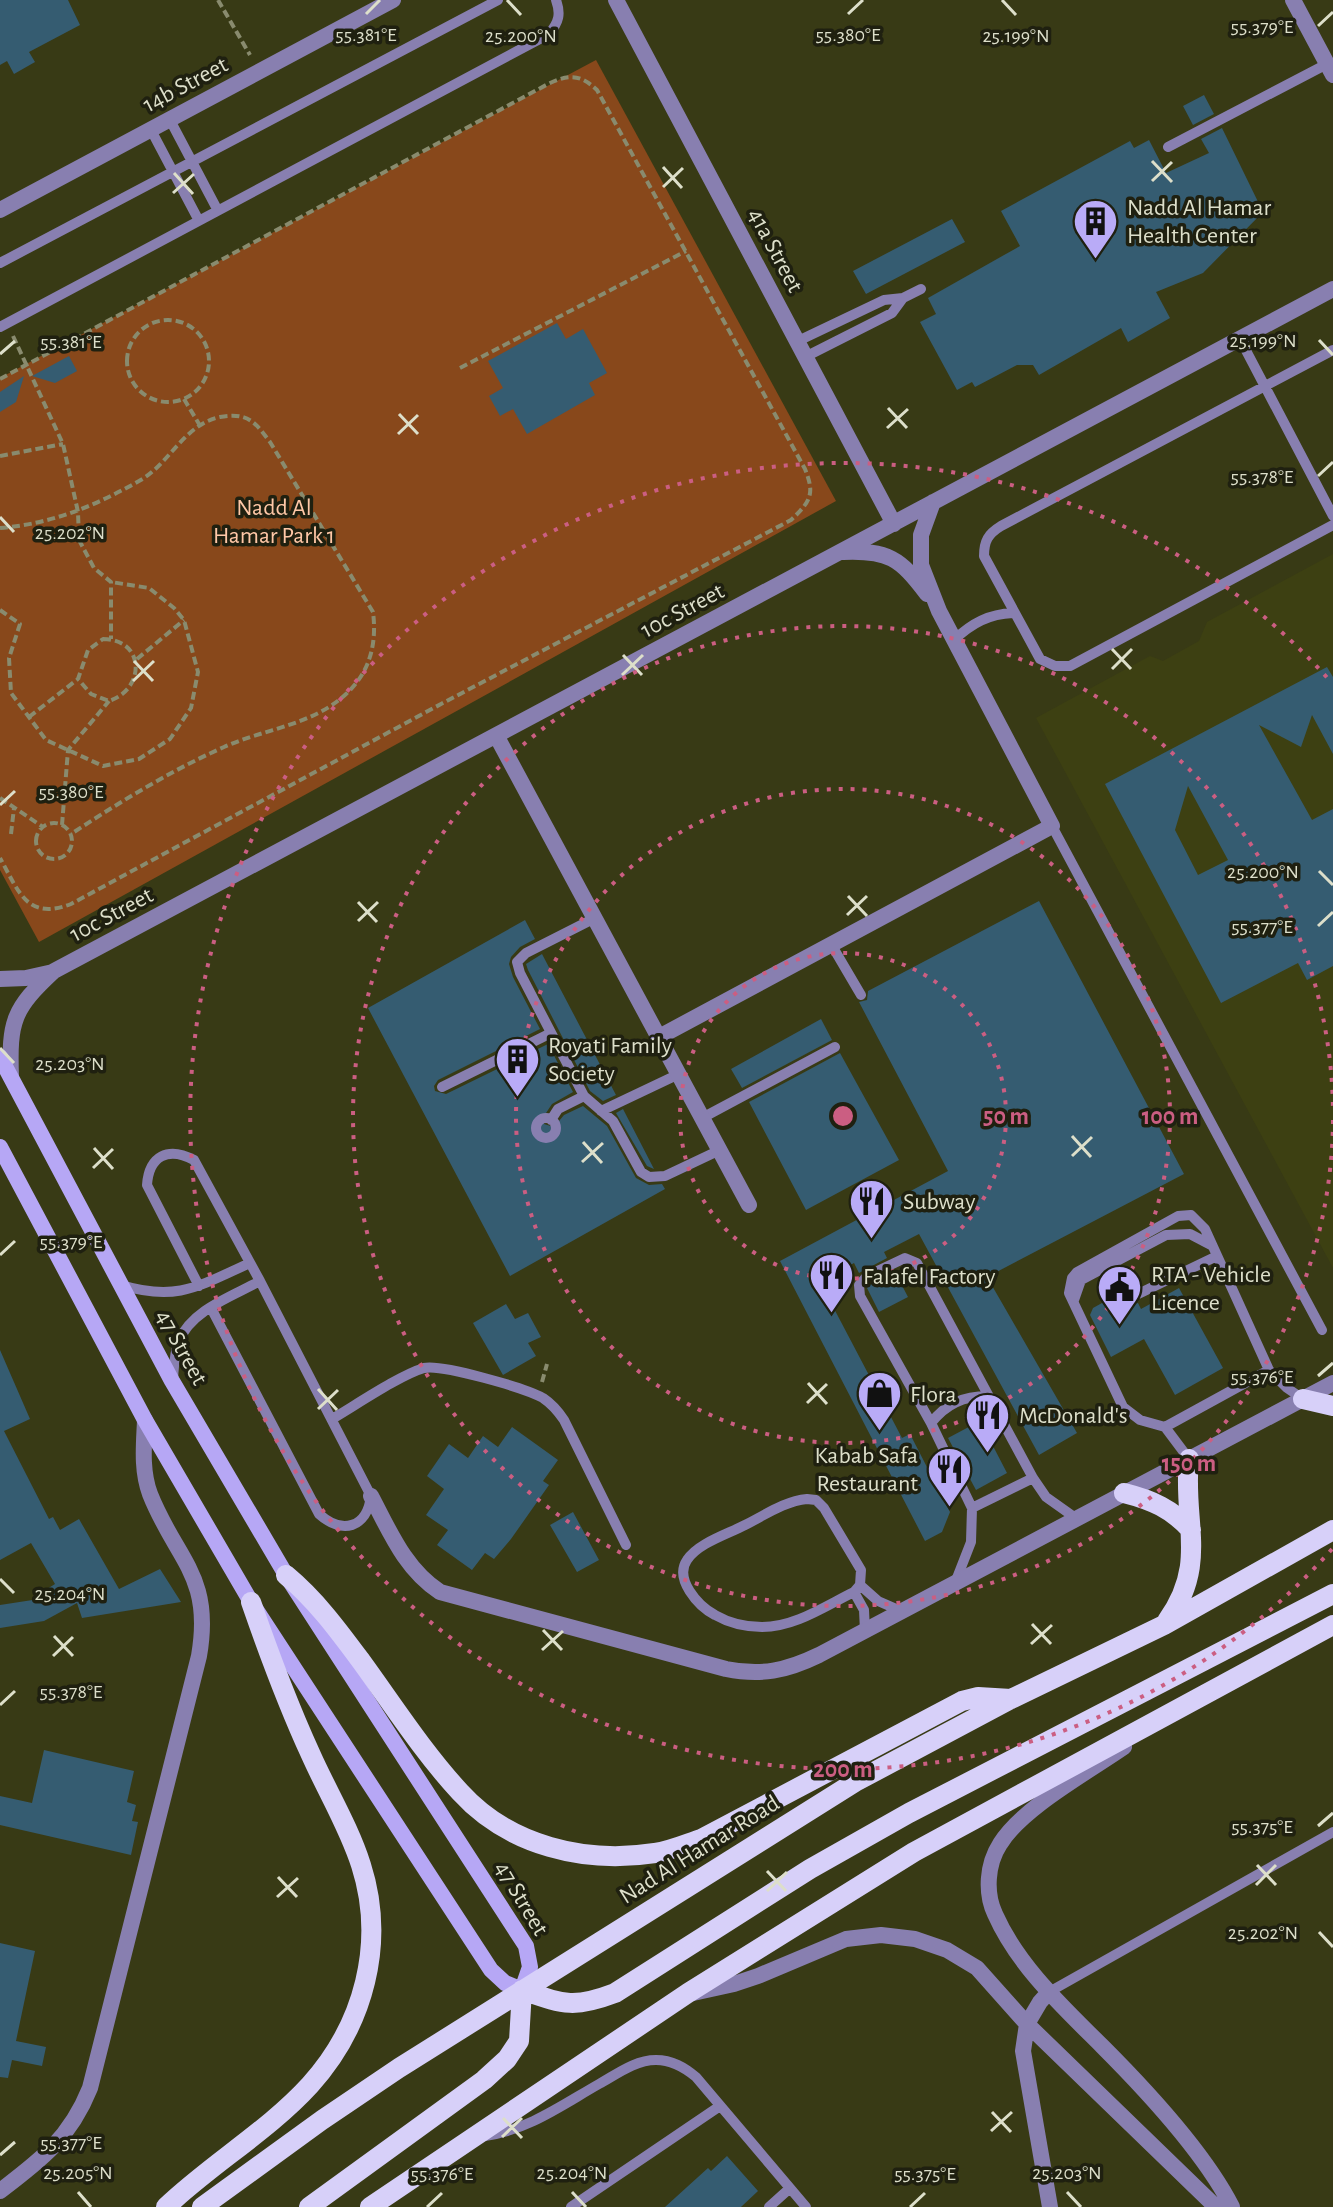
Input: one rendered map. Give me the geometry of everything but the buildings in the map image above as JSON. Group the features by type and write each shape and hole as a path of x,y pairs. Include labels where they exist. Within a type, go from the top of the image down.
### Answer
{"main road":[{"path":"1303,1399 1333,1406"},
{"path":"1164,1625 1176,1608 1191,1571 1187,1494 1189,1459"},
{"path":"1124,1493 1162,1505 1191,1530"},
{"name":"Nad Al Hamar Road","path":"202,2207 322,2120 522,1990 855,1782 1011,1699 1164,1625 1333,1530"},
{"path":"286,1575 317,1603 461,1794 504,1827 528,1840 566,1853 612,1857 658,1853 701,1839 962,1701 978,1697 1011,1699"},
{"path":"309,2207 484,2080 507,2059 519,2041 522,1990 568,2005 590,2002 615,1993 810,1869 909,1813 1333,1594"},
{"path":"166,2207 288,2106 325,2068 353,2021 369,1970 371,1923 361,1865 295,1719 251,1602"},
{"path":"370,2207 688,1993 914,1852 1333,1625"}],"street":[{"name":"14b Street","path":"0,210 393,0"},
{"name":"41a Street","path":"616,0 894,524"},
{"path":"1293,0 1330,70"},
{"name":"10c Street","path":"0,979 18,979 54,971 1333,289"},
{"path":"659,1037 1052,826 939,611 921,565 921,535 933,502"},
{"path":"838,553 876,552 892,557 905,566 939,611"},
{"path":"497,737 749,1205"},
{"name":"10c Street","path":"11,1077 11,1031 16,1014 25,999 54,971"},
{"name":"47 Street","path":"0,1057 172,1381 286,1575 526,1946 530,1967 522,1990"},
{"path":"0,1147 145,1420 251,1602 491,1970 505,1983 522,1990"},
{"path":"371,1496 410,1567 432,1586 458,1598 750,1673 774,1673 797,1666 865,1631 1333,1383"},
{"path":"0,2191 65,2136 80,2113 90,2088 197,1670 203,1607 187,1561 149,1492 144,1457 145,1420"},
{"path":"1192,1701 1011,1828 998,1846 990,1868 988,1891 994,1912 1015,1949 1049,1992 1139,2084 1205,2166 1232,2207"},
{"path":"688,1993 734,1984 846,1939 881,1935 915,1939 947,1950 977,1968 1027,2024 1216,2207"},
{"path":"1049,1992 1027,2024 1024,2066 1050,2207"}],"lane":[{"path":"0,263 498,0"},
{"path":"4,325 549,34 557,24 559,12 556,0"},
{"path":"1168,147 1330,70"},
{"path":"170,120 217,209"},
{"path":"151,130 198,219"},
{"path":"805,357 892,313 903,298 921,289"},
{"path":"798,341 890,297 903,298"},
{"path":"1240,339 1333,516"},
{"path":"1333,350 991,532 984,543 984,556 1040,659 1055,666 1070,666 1333,525"},
{"path":"954,640 975,622 1013,613"},
{"path":"1052,826 1322,1330"},
{"path":"595,918 526,953 517,962 584,1096 613,1121 641,1172 649,1177 665,1176 720,1150"},
{"path":"831,944 861,995"},
{"path":"442,1087 551,1033"},
{"path":"702,1118 835,1047"},
{"path":"601,1111 679,1074"},
{"path":"551,1120 558,1109 584,1096"},
{"path":"199,1286 147,1185 148,1172 156,1160 167,1154 181,1154 194,1160 260,1281 371,1496 369,1511 361,1521 350,1526 339,1526 319,1514 211,1308"},
{"path":"1189,1459 1165,1427 1140,1420 1123,1407 1086,1319 1074,1306 1069,1293 1072,1278 1077,1272 1178,1216 1184,1214 1196,1219 1205,1229 1269,1370 1303,1399"},
{"path":"1074,1306 1075,1293 1081,1280 1159,1238 1182,1233 1211,1245"},
{"path":"1134,1296 1217,1256"},
{"path":"954,1583 971,1542 972,1508 931,1423 858,1290 862,1280 898,1261 905,1258 917,1263 1033,1478 1046,1497 1077,1519"},
{"path":"121,1285 162,1294 199,1286 250,1263"},
{"path":"172,1381 178,1343 197,1317 260,1281"},
{"path":"332,1419 411,1374 431,1367 442,1367 539,1396 564,1420 626,1545"},
{"path":"1165,1427 1269,1370"},
{"path":"931,1423 950,1405 975,1396 988,1396"},
{"path":"972,1508 1033,1478"},
{"path":"857,1589 782,1625 745,1625 713,1614 700,1604 685,1581 684,1570 687,1560 704,1546 795,1500 816,1500 831,1517 861,1570 857,1589 864,1610 865,1631"},
{"path":"857,1589 901,1611"},
{"path":"1049,1992 1333,1832"},
{"path":"471,2137 501,2133 533,2122 626,2068 646,2061 668,2061 687,2069 806,2207"},
{"path":"571,2207 720,2106"},
{"path":"389,2207 406,2183"},
{"path":"769,2207 789,2189"}],"path":[{"path":"218,0 260,71"},
{"path":"0,379 548,84 571,76 585,79 597,90 812,485 810,498 791,520 71,904 55,910 42,910 30,904 0,858"},
{"path":"460,368 686,251"},
{"path":"176,319 187,323 204,339 209,351 208,374 195,393 184,399 161,402 140,391 132,382 127,359 129,347 134,337 152,322 176,319"},
{"path":"0,610 20,624 9,658 11,693 46,740 103,766 139,759 170,739 191,708 198,672 184,620 149,588 111,582 94,568 79,540 78,512 63,444 27,365 4,325"},
{"path":"184,399 199,424"},
{"path":"0,528 28,526 78,512 143,479 199,424 238,415 255,423 270,442 373,612 376,633 365,672 345,695 316,716 226,745 181,767 71,834"},
{"path":"0,456 63,444"},
{"path":"111,582 111,639"},
{"path":"137,659 184,620"},
{"path":"28,717 78,679 88,650 96,642 111,639 121,642 137,659 137,669 127,689 109,701 68,750 62,825"},
{"path":"78,679 91,694 109,701"},
{"path":"0,798 43,827"},
{"path":"11,834 14,808"},
{"path":"55,823 71,834 71,847 56,859 39,851 36,844 43,827 55,823"}],"shaded area":[{"path":"1333,554 1333,1268 1036,718 1150,656 1163,661 1199,641 1207,622"}],"green space":[{"name":"Nadd Al Hamar Park 1","path":"596,60 836,501 39,942 0,870 0,378"}],"place":[{"name":"Nadd Al Hamar Health Center","path":"1096,260"},
{"name":"Royati Family Society","path":"517,1098"},
{"name":"Subway","path":"872,1240"},
{"name":"Falafel Factory","path":"832,1315"},
{"name":"RTA - Vehicle Licence","path":"1120,1327"},
{"name":"Flora","path":"879,1433"},
{"name":"McDonald's","path":"988,1454"},
{"name":"Kabab Safa Restaurant","path":"949,1508"}]}
